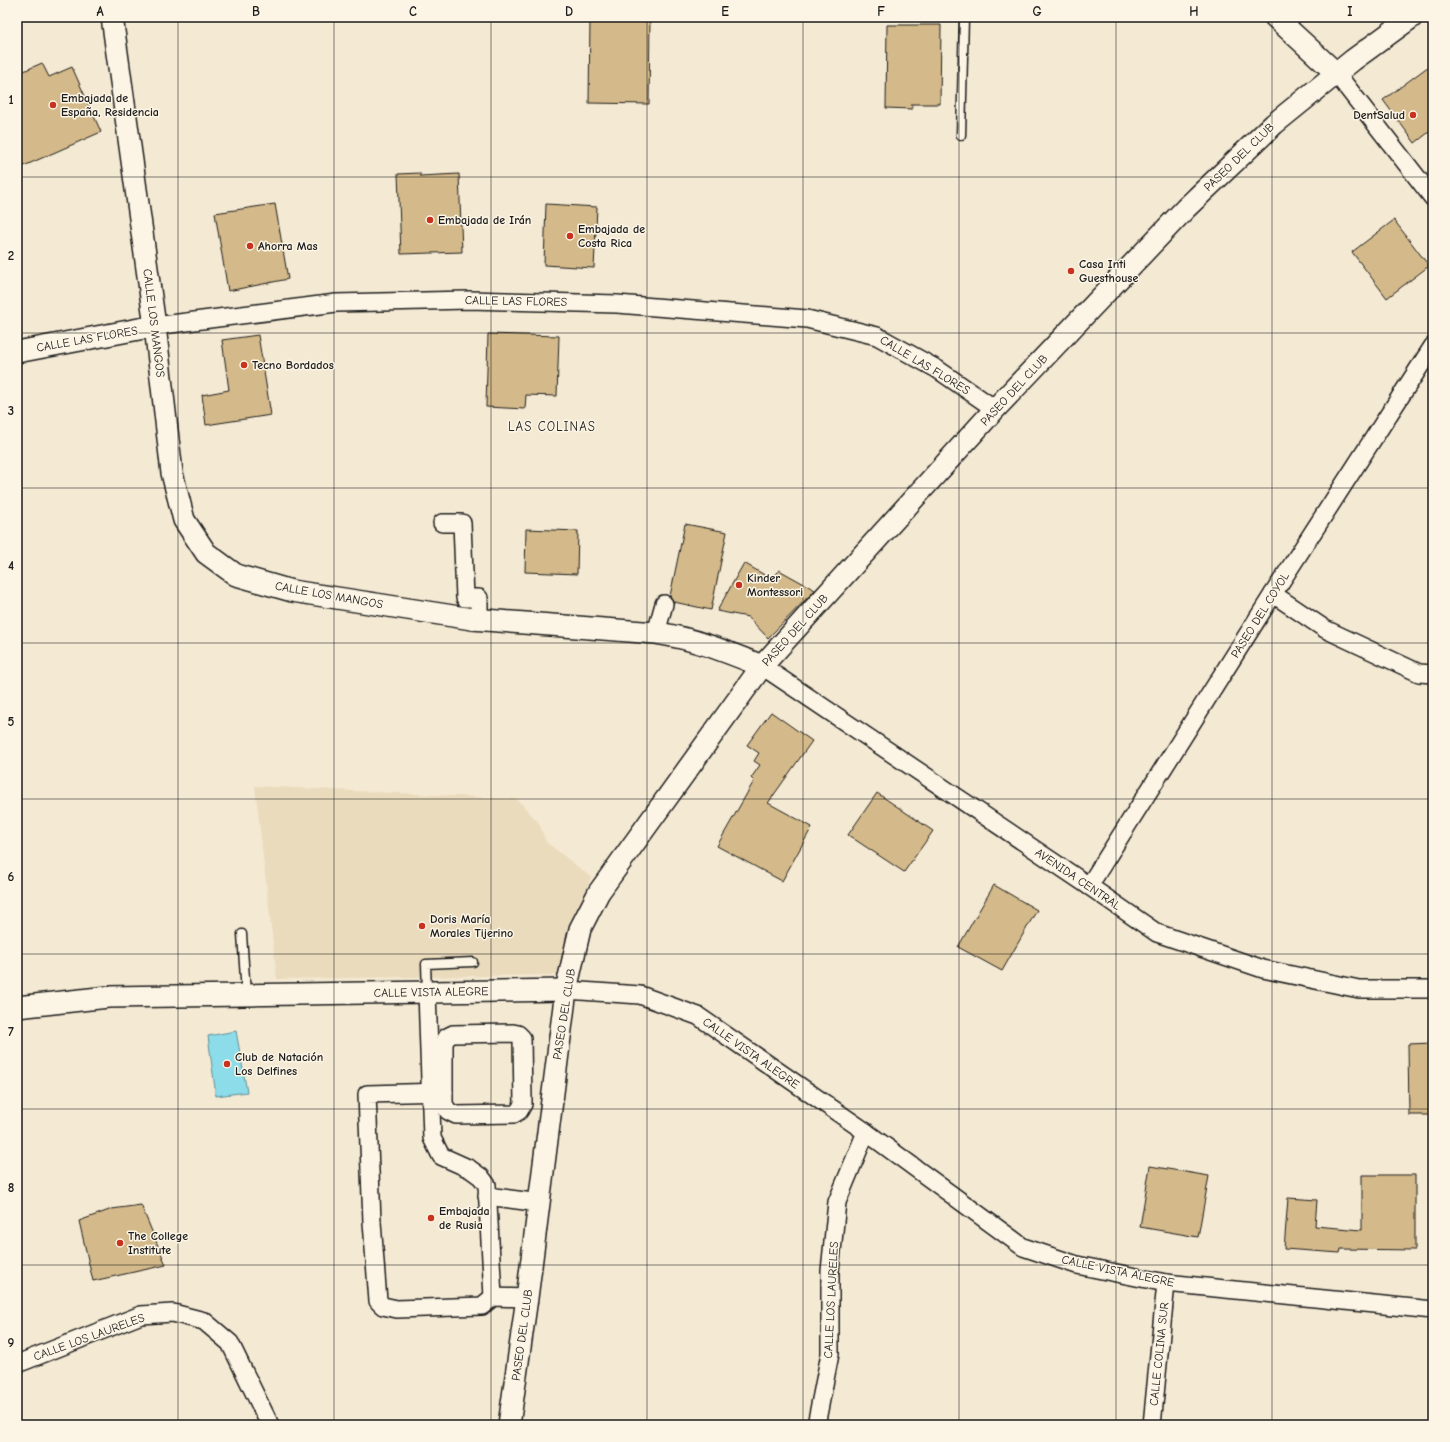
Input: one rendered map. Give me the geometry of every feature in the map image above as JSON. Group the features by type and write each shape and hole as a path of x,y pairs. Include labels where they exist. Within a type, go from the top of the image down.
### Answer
{"street":[{"name":"CALLE LOS MANGOS","path":"112,17 155,326 172,473 184,520 206,553 236,575 292,591 479,620 675,635 731,653 762,666"},
{"path":"1275,17 1336,72 1433,198"},
{"name":"PASEO DEL CLUB","path":"509,1425 540,1202 566,990 580,929 599,892 762,666 995,409 1186,208 1274,124 1336,72 1389,32 1412,17"},
{"name":"CALLE LAS FLORES","path":"17,352 155,326 336,303 469,300 617,304 807,319 877,336 937,369 995,409"},
{"name":"PASEO DEL COYOL","path":"1089,886 1273,594 1433,346"},
{"path":"442,523 462,523 465,598 479,598 479,620"},
{"path":"1273,594 1325,629 1419,673 1433,674"},
{"path":"656,633 664,604"},
{"name":"AVENIDA CENTRAL","path":"762,666 1089,886 1157,934 1263,968 1359,989 1433,989"},
{"name":"CALLE VISTA ALEGRE","path":"17,1006 108,997 566,990 640,995 698,1016 866,1132 1023,1247 1077,1265 1166,1283 1433,1310"},
{"path":"427,992 437,1092 448,1111 456,1115 514,1114 519,1111 523,1104 522,1038 518,1034 513,1033 453,1034 447,1037 444,1043 437,1092 432,1138 441,1156 470,1169 481,1177 487,1185 493,1297"},
{"path":"437,1092 367,1094 372,1222 378,1301 383,1306 397,1309 482,1306 493,1297 527,1298"},
{"name":"CALLE LOS LAURELES","path":"816,1425 830,1354 830,1270 838,1202 866,1132"},
{"path":"487,1196 540,1202"},
{"name":"CALLE COLINA SUR","path":"1152,1425 1166,1283"},
{"name":"CALLE LOS LAURELES","path":"17,1364 141,1315 173,1312 204,1321 230,1343 270,1425"}],"lane":[{"path":"961,135 964,17"},
{"path":"242,934 246,995"},
{"path":"427,992 426,964 472,962"}],"shaded area":[{"name":"Doris María Morales Tijerino","path":"255,786 517,799 539,823 546,842 591,877 556,975 277,979"}],"water":[{"name":"Club de Natación Los Delfines","path":"236,1031 247,1092 216,1096 208,1036"}],"building":[{"path":"611,17 650,17 649,104 589,103 590,19 609,19"},
{"path":"887,25 941,25 940,104 912,104 912,109 886,108"},
{"name":"Embajada de España, Residencia","path":"42,63 49,77 72,67 101,132 17,169 17,74"},
{"name":"DentSalud","path":"1433,63 1433,129 1415,143 1383,100"},
{"name":"Embajada de Irán","path":"420,173 420,176 459,174 462,252 401,254 398,174"},
{"path":"275,204 288,279 228,291 215,213"},
{"name":"Embajada de Costa Rica","path":"546,204 597,207 594,268 544,265"},
{"path":"1394,220 1429,266 1387,298 1352,252"},
{"path":"488,334 559,336 557,396 526,395 525,409 486,407"},
{"name":"Tecno Bordados","path":"258,335 271,415 206,425 202,395 229,390 222,340"},
{"path":"685,524 727,532 711,610 674,602 670,596"},
{"path":"526,529 578,531 577,574 525,572"},
{"path":"744,563 773,580 779,570 815,590 768,638 748,617 717,611"},
{"path":"771,712 812,741 768,803 812,827 782,881 717,846 754,781 751,778 760,765 754,761 759,753 747,745"},
{"path":"877,793 933,831 904,872 848,835"},
{"path":"994,885 1037,910 1002,971 958,947"},
{"path":"1433,1043 1433,1115 1409,1115 1408,1044"},
{"path":"1150,1166 1209,1176 1198,1237 1140,1227"},
{"path":"1362,1175 1415,1175 1415,1250 1341,1249 1340,1253 1284,1249 1288,1198 1317,1200 1315,1226 1362,1230"},
{"name":"The College Institute","path":"141,1205 166,1265 93,1281 79,1221 112,1209"}],"place":[{"name":"Embajada de España, Residencia","path":"53,105"},
{"name":"DentSalud","path":"1413,115"},
{"name":"Embajada de Irán","path":"430,220"},
{"name":"Embajada de Costa Rica","path":"570,236"},
{"name":"Ahorra Mas","path":"250,246"},
{"name":"Casa Inti Guesthouse","path":"1071,271"},
{"name":"Tecno Bordados","path":"244,365"},
{"name":"Kinder Montessori","path":"739,585"},
{"name":"Doris María Morales Tijerino","path":"422,926"},
{"name":"Club de Natación Los Delfines","path":"227,1064"},
{"name":"Embajada de Rusia","path":"431,1218"},
{"name":"The College Institute","path":"120,1243"}],"district":[{"name":"LAS COLINAS","path":"552,426"}]}
